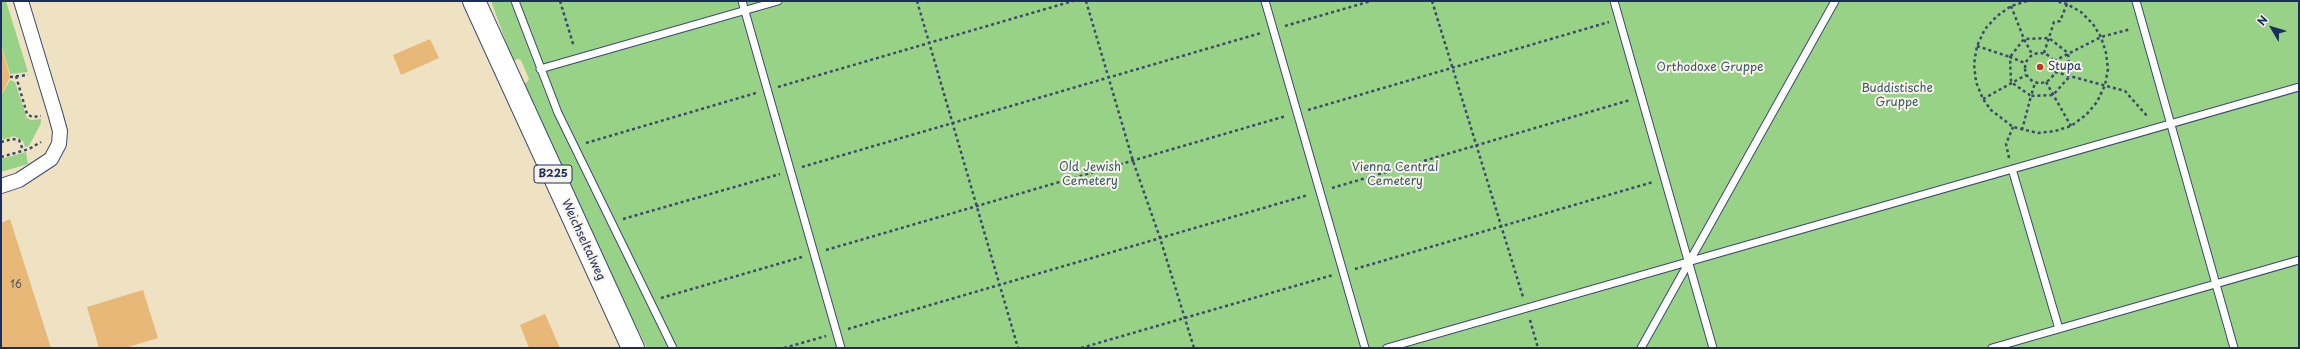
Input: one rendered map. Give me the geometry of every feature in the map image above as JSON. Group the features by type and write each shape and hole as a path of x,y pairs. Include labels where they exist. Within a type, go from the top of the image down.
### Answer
{"main road":[{"name":"Weichseltalweg","path":"474,1 633,348"}],"street":[{"path":"1,186 20,180 51,159 59,144 60,132 55,113 21,1"}],"lane":[{"path":"515,1 540,69 574,146 673,348"},
{"path":"742,1 841,348"},
{"path":"540,69 778,1"},
{"path":"1265,1 1318,192 1343,272 1364,348"},
{"path":"1614,1 1713,348"},
{"path":"1641,348 1834,1"},
{"path":"2136,1 2234,348"},
{"path":"1387,348 2299,87"},
{"path":"2012,170 2059,329"},
{"path":"1992,348 2299,260"}],"path":[{"path":"560,1 577,59"},
{"path":"917,1 1018,348"},
{"path":"574,146 1073,1"},
{"path":"1086,1 1110,77 1133,161 1160,238 1194,348"},
{"path":"611,223 1371,1"},
{"path":"1432,1 1502,226 1538,348"},
{"path":"2027,1 2011,6 1997,16 1985,29 1977,46 1974,64 1976,82 1982,99 2001,120 2013,127 2038,133 2050,132 2071,126 2086,115 2097,102 2105,85 2107,64 2101,37 2093,24 2081,12 2067,4 2054,1"},
{"path":"2044,53 2054,22 2060,21 2067,4"},
{"path":"2011,6 2024,39 2032,54"},
{"path":"649,301 1619,19"},
{"path":"2054,61 2101,37 2143,25"},
{"path":"2049,38 2068,53 2070,76 2053,95 2031,96 2011,82 2010,57 2024,39 2049,38"},
{"path":"1977,46 2025,63"},
{"path":"2044,53 2054,61 2054,72 2046,82 2035,83 2026,75 2025,63 2032,54 2044,53"},
{"path":"2054,72 2125,91 2158,128"},
{"path":"10,77 31,74"},
{"path":"1982,99 2026,75"},
{"path":"16,76 27,114 32,117 55,113"},
{"path":"2046,82 2071,126"},
{"path":"2022,130 2035,83"},
{"path":"784,348 1641,97"},
{"path":"2012,170 2006,144 2013,127"},
{"path":"1,157 23,150 60,132"},
{"path":"1,142 12,138 19,140 23,150"},
{"path":"1081,348 1664,179"}],"green space":[{"path":"1,1 6,1 28,72 10,74 1,44"},
{"name":"Old Jewish Cemetery","path":"491,1 2299,1 2299,348 647,348 553,157 522,84 527,82 529,79 521,60 518,59 513,61"},
{"path":"10,80 15,82 27,118 31,120 41,119 41,123 29,146 25,147 23,141 14,136 1,140 1,96"},
{"path":"26,152 28,164 1,172 1,159"}],"building":[{"path":"430,39 439,58 401,75 393,55"},
{"path":"1,45 10,77 1,96"},
{"path":"10,219 51,348 1,348 1,223"},
{"path":"143,290 158,338 125,348 99,348 87,307"},
{"path":"545,314 560,348 529,348 520,325"}],"place":[{"name":"Stupa","path":"2040,67"}],"park label":[{"name":"Orthodoxe Gruppe","path":"1710,68"},
{"name":"Buddistische Gruppe","path":"1897,96"},
{"name":"Vienna Central Cemetery","path":"1395,175"}]}
